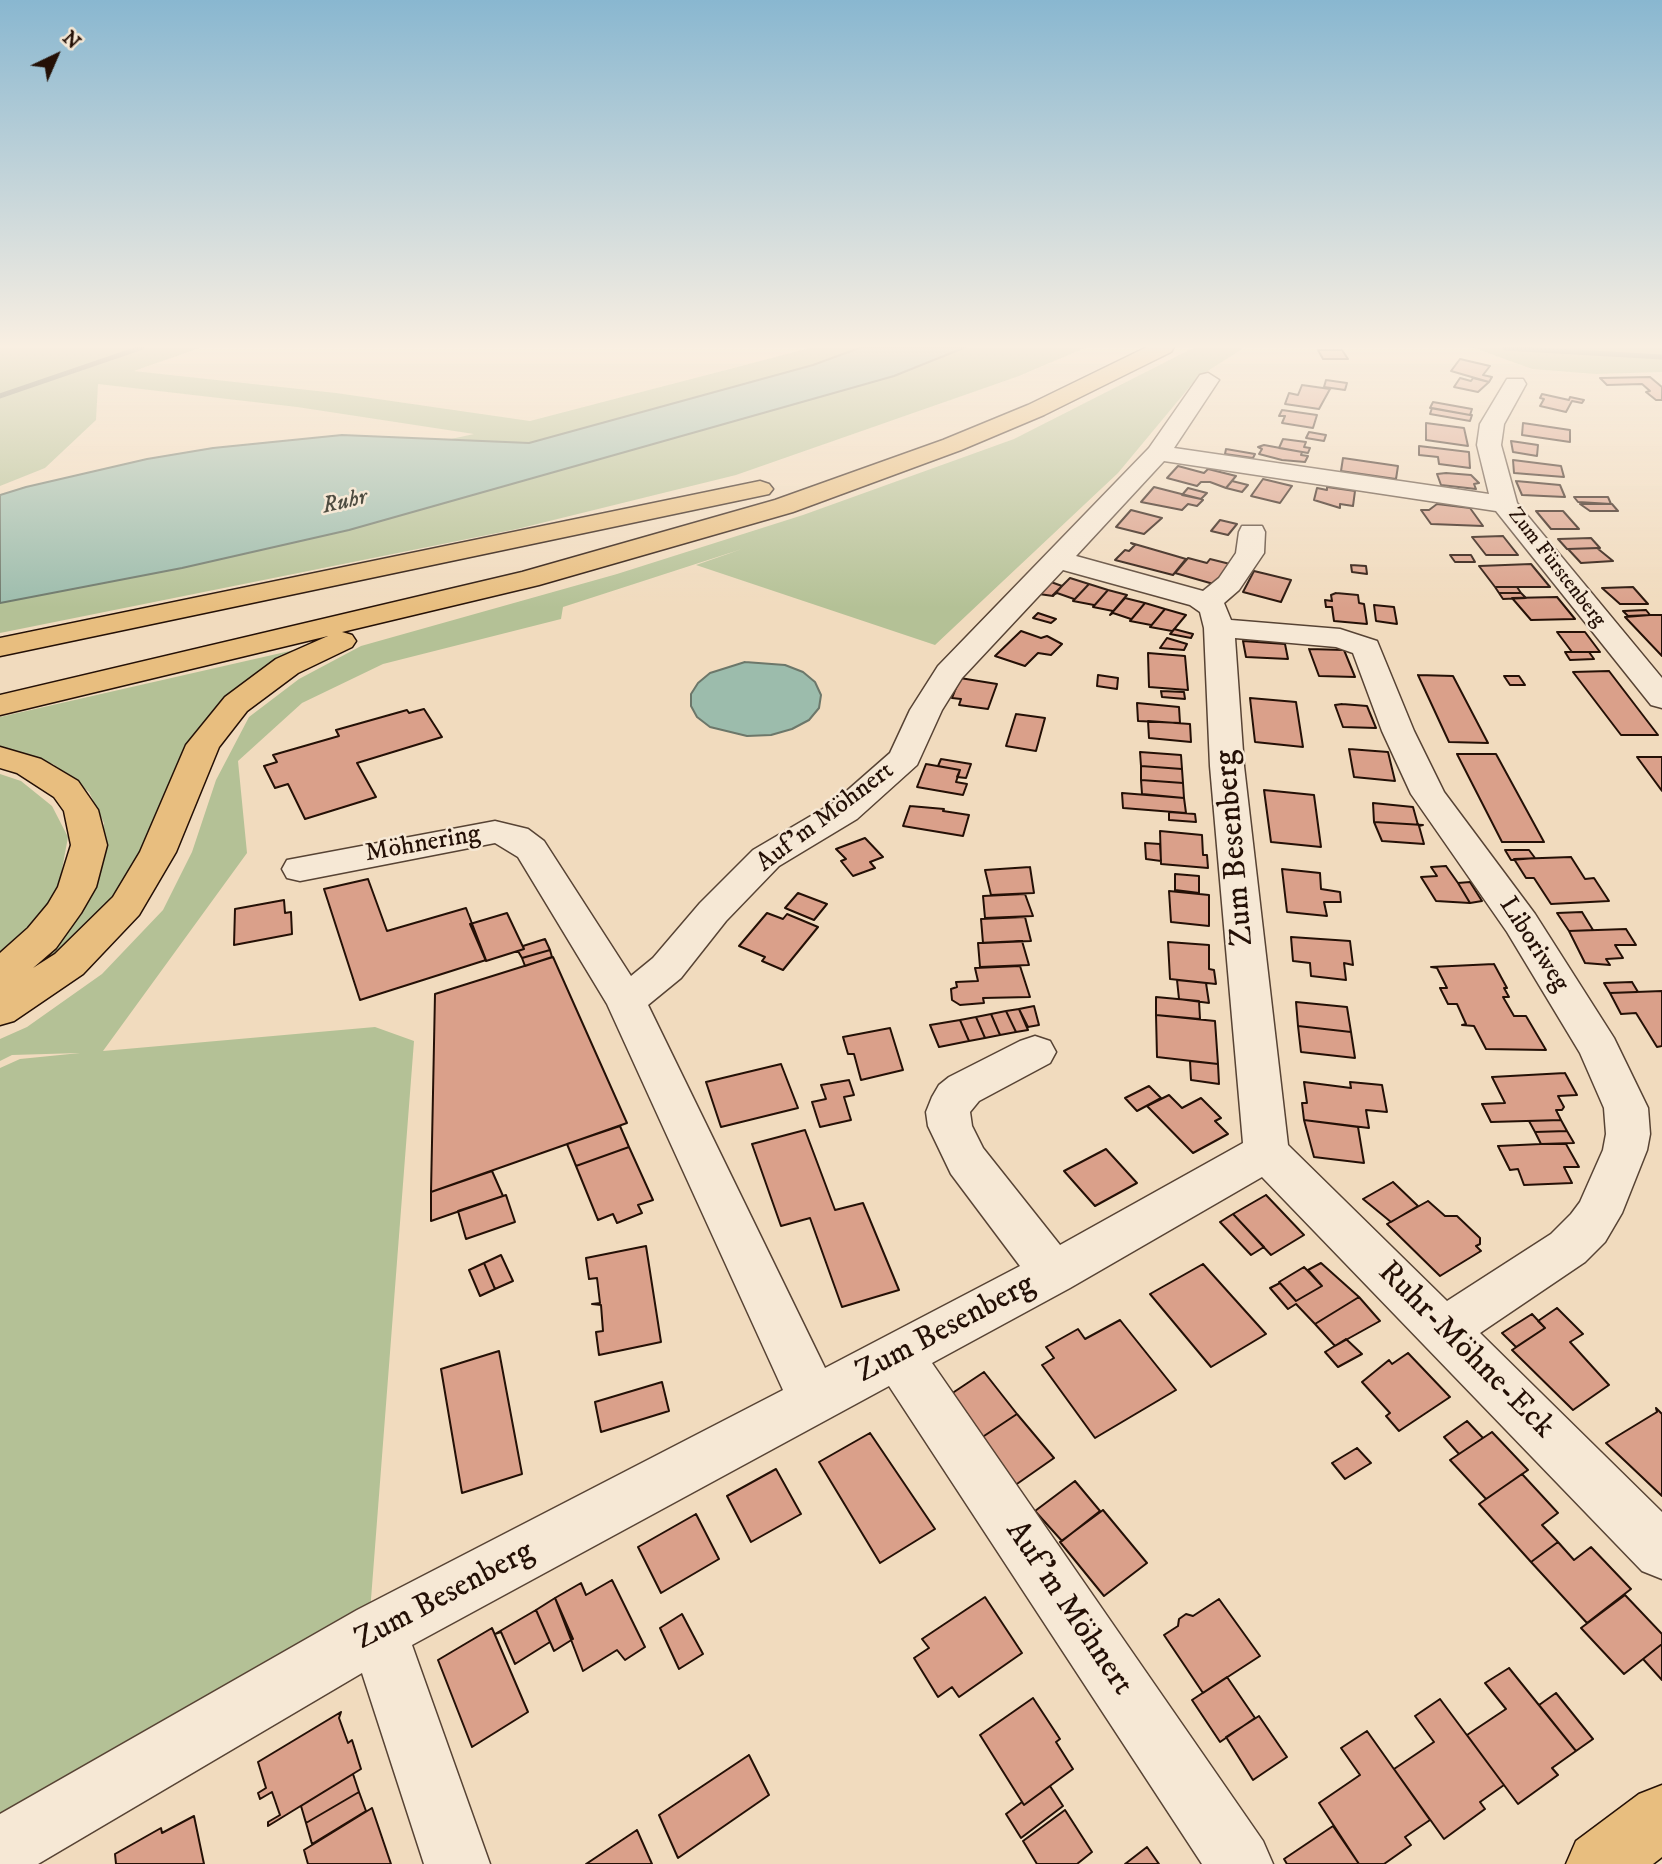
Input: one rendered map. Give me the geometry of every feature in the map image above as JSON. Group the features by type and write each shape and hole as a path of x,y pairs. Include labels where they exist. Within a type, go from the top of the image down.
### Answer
{"main road":[{"path":"835,463 914,434"},
{"path":"0,705 567,569 784,506 976,434"},
{"path":"0,647 773,484 538,552 296,612 0,678"},
{"path":"0,1010 69,964 126,906 158,852 203,745 221,720 251,690 287,666 347,638 492,595 567,569"},
{"path":"0,757 29,766 66,789 81,810 89,845 77,887 62,913 42,938 0,975"},
{"path":"1599,1864 1662,1817"}],"street":[{"name":"Auf'm Möhnert","path":"626,1002 667,968 713,912 766,858 845,811 905,758 926,710 949,673 1158,453 1171,434"},
{"name":"Zum Fürstenberg","path":"1491,434 1489,445 1504,504 1662,698"},
{"path":"1158,453 1504,504"},
{"path":"1056,559 1213,615 1253,547 1252,532"},
{"name":"Zum Besenberg","path":"0,1850 378,1632 814,1401 896,1354 1053,1273 1266,1152 1213,615"},
{"name":"Liboriweg","path":"1213,615 1340,638 1366,647 1398,731 1428,794 1521,923 1599,1049 1626,1108 1628,1134 1625,1150 1599,1213 1588,1228 1568,1248 1445,1329"},
{"name":"Möhnering","path":"300,869 467,836 495,832 515,838 531,849 626,1002"},
{"path":"626,1002 814,1401"},
{"path":"1035,1052 964,1089 954,1097 948,1112 954,1135 967,1161 1053,1273"},
{"name":"Ruhr-Möhne-Eck","path":"1266,1152 1445,1329 1662,1551"},
{"name":"Auf'm Möhnert","path":"896,1354 1240,1864"},
{"path":"378,1632 457,1864"}],"shaded area":[{"path":"0,434 81,434 45,468 0,486"},
{"path":"474,434 569,434 305,493 299,472"},
{"path":"689,434 853,434 736,475 517,529 0,633 0,603 182,568 349,530"},
{"path":"1024,434 1150,434 1118,473 935,645 696,565 742,549 563,607 561,619 383,664 302,703 238,761 247,853 103,1051 375,1027 414,1041 370,1612 0,1825 0,1068 20,1059 80,1053 12,1055 0,1061 0,1039 27,1027 102,974 163,910 192,852 216,780 249,717 299,679 361,646 617,574 803,515"},
{"path":"303,648 190,741 139,860 106,916 62,957 4,990 43,960 81,915 97,874 104,823 89,792 53,764 0,748 0,717"},
{"path":"0,774 21,781 52,806 68,837 58,891 16,940 0,952"}],"water":[{"name":"Ruhr","path":"562,434 689,434 349,530 182,568 0,603 0,495 26,487 147,459 213,448 342,435 529,443"},
{"path":"745,662 785,665 803,672 815,682 821,695 819,708 809,720 792,729 771,735 747,736 710,727 697,717 691,706 691,694 698,683 710,673"}],"building":[{"path":"1308,434 1326,435 1324,441 1306,438"},
{"path":"1426,434 1465,434 1468,446 1426,440"},
{"path":"1570,434 1570,442 1522,435"},
{"path":"1283,439 1306,442 1304,447 1310,448 1308,453 1279,448"},
{"path":"1511,441 1538,445 1537,456 1513,452"},
{"path":"1264,445 1302,452 1301,455 1308,456 1305,462 1259,454 1262,449 1258,447"},
{"path":"1419,446 1469,452 1470,468 1439,464 1438,457 1419,455"},
{"path":"1226,449 1255,454 1253,458 1225,454"},
{"path":"1343,458 1398,466 1396,479 1341,471"},
{"path":"1513,460 1561,466 1564,477 1514,473"},
{"path":"1178,466 1204,473 1208,469 1236,476 1226,488 1210,482 1201,482 1197,486 1167,478"},
{"path":"1437,474 1471,475 1479,483 1474,484 1476,489 1441,485"},
{"path":"1263,479 1292,486 1280,503 1251,496"},
{"path":"1232,481 1248,485 1242,492 1226,488"},
{"path":"1516,481 1560,485 1565,497 1522,495"},
{"path":"1154,487 1203,500 1197,506 1188,504 1182,510 1141,502"},
{"path":"1327,487 1355,491 1353,506 1340,504 1340,508 1314,500 1317,488 1327,490"},
{"path":"1188,488 1207,493 1201,499 1182,495"},
{"path":"1574,497 1608,497 1611,504 1578,502"},
{"path":"1437,504 1470,508 1483,526 1431,524 1421,510 1429,510"},
{"path":"1580,504 1612,504 1618,511 1590,511"},
{"path":"1131,510 1162,518 1144,534 1116,527"},
{"path":"1536,511 1563,511 1579,529 1551,529"},
{"path":"1220,520 1237,524 1228,535 1211,531"},
{"path":"1503,536 1518,555 1486,555 1472,537"},
{"path":"1591,538 1600,548 1567,549 1558,539"},
{"path":"1131,543 1186,559 1173,575 1115,560 1135,545"},
{"path":"1597,548 1613,561 1581,563 1568,549"},
{"path":"1450,555 1471,555 1475,562 1455,562"},
{"path":"1188,558 1207,563 1210,559 1234,565 1217,585 1175,573"},
{"path":"1531,564 1550,587 1495,587 1479,566"},
{"path":"1351,565 1366,566 1367,574 1352,572"},
{"path":"1254,571 1291,580 1281,602 1243,592"},
{"path":"1070,578 1089,584 1073,601 1074,599 1057,593 1053,595"},
{"path":"1051,582 1062,586 1053,596 1039,594"},
{"path":"1089,584 1108,590 1093,607 1094,605 1073,601"},
{"path":"1495,587 1517,587 1521,593 1499,593"},
{"path":"1633,587 1648,604 1620,604 1602,588"},
{"path":"1108,590 1127,595 1110,615 1113,611 1093,607"},
{"path":"1499,593 1521,593 1526,598 1503,599"},
{"path":"1331,595 1358,595 1359,603 1364,604 1367,624 1334,621 1332,607 1326,607 1325,600 1332,601"},
{"path":"1557,597 1575,619 1531,620 1512,598"},
{"path":"1125,598 1145,603 1130,621 1131,619 1113,613 1110,615"},
{"path":"1145,603 1165,609 1150,627 1151,625 1130,621"},
{"path":"1374,605 1394,607 1397,624 1376,621"},
{"path":"1165,609 1186,615 1171,633 1172,631 1150,627"},
{"path":"1646,610 1650,615 1628,616 1623,611"},
{"path":"1038,613 1056,619 1051,623 1033,618"},
{"path":"1662,615 1662,656 1625,617"},
{"path":"1174,629 1193,634 1191,638 1170,634"},
{"path":"1021,631 1041,638 1047,636 1062,644 1051,655 1038,653 1025,666 995,656"},
{"path":"1557,632 1585,632 1600,652 1572,652"},
{"path":"1167,638 1187,644 1184,650 1160,648"},
{"path":"1243,641 1285,644 1288,659 1246,657"},
{"path":"1309,649 1344,650 1355,677 1319,676"},
{"path":"1565,652 1589,652 1594,659 1570,660"},
{"path":"1148,653 1185,656 1188,690 1149,687"},
{"path":"1609,671 1658,735 1621,735 1573,672"},
{"path":"1098,675 1118,678 1117,689 1097,686"},
{"path":"1418,675 1453,676 1488,743 1449,742"},
{"path":"1504,676 1519,676 1525,685 1510,685"},
{"path":"960,678 997,684 988,709 959,705 961,699 952,698"},
{"path":"1161,691 1184,692 1185,699 1162,697"},
{"path":"1250,698 1296,702 1303,747 1255,742"},
{"path":"1137,703 1179,707 1180,723 1138,721"},
{"path":"1335,705 1367,706 1376,728 1343,727"},
{"path":"424,709 442,737 357,763 376,797 305,819 288,784 275,788 264,766 277,762 273,755 339,736 336,730 407,710 409,713"},
{"path":"1016,714 1045,718 1036,751 1006,746"},
{"path":"1148,721 1190,724 1191,742 1149,738"},
{"path":"1349,749 1388,752 1395,781 1354,777"},
{"path":"1140,752 1181,755 1182,769 1141,766"},
{"path":"1457,754 1496,754 1544,842 1502,842"},
{"path":"1637,757 1662,757 1662,791"},
{"path":"941,759 971,764 966,778 957,777 960,770 938,766"},
{"path":"926,764 960,770 956,782 967,784 963,795 917,787"},
{"path":"1141,766 1182,769 1183,783 1141,780"},
{"path":"1141,780 1183,783 1184,798 1142,794"},
{"path":"1264,790 1314,795 1321,847 1271,842"},
{"path":"1122,793 1184,798 1186,813 1123,808"},
{"path":"1373,803 1413,807 1418,825 1374,822"},
{"path":"910,806 944,809 943,811 969,815 963,836 903,826"},
{"path":"1169,812 1195,814 1196,822 1169,820"},
{"path":"1374,822 1423,825 1419,826 1424,844 1382,841"},
{"path":"1160,831 1202,835 1203,855 1207,855 1208,868 1161,864"},
{"path":"865,838 883,857 870,862 875,868 853,876 841,861 846,859 836,849"},
{"path":"1145,843 1160,844 1161,861 1146,859"},
{"path":"1505,850 1529,850 1535,858 1511,860"},
{"path":"1571,857 1585,879 1594,878 1609,901 1551,904 1534,878 1526,878 1514,859"},
{"path":"1446,866 1470,903 1436,901 1421,877 1437,876 1431,867"},
{"path":"1030,867 1034,893 991,895 985,870"},
{"path":"1282,869 1320,873 1321,889 1340,892 1341,902 1324,902 1327,916 1287,912"},
{"path":"1175,874 1199,876 1199,893 1175,890"},
{"path":"368,879 387,931 466,908 486,960 360,1000 324,889"},
{"path":"1470,882 1482,901 1470,903 1458,883"},
{"path":"1169,891 1209,895 1209,926 1171,922"},
{"path":"798,893 827,904 814,920 785,908"},
{"path":"1025,894 1033,916 985,918 983,896"},
{"path":"284,900 285,913 291,912 292,934 234,945 235,909"},
{"path":"1582,912 1593,930 1569,931 1557,913"},
{"path":"507,913 524,949 486,961 470,924"},
{"path":"767,913 783,919 787,914 818,927 783,970 762,961 765,957 739,946"},
{"path":"1025,917 1031,941 983,943 981,919"},
{"path":"1626,929 1636,945 1615,945 1623,958 1606,959 1610,965 1585,963 1569,931"},
{"path":"1291,937 1350,941 1353,965 1344,963 1346,980 1311,976 1310,963 1293,961"},
{"path":"545,939 550,950 522,958 518,951 524,949 523,946"},
{"path":"1022,941 1029,965 980,967 978,943"},
{"path":"1168,942 1209,945 1209,969 1214,970 1216,984 1170,979"},
{"path":"550,950 552,957 525,966 522,958"},
{"path":"553,957 627,1123 431,1192 435,994"},
{"path":"1494,964 1507,988 1504,988 1509,997 1503,997 1514,1016 1526,1016 1546,1050 1486,1049 1474,1026 1462,1025 1466,1024 1457,1004 1448,1004 1440,988 1447,988 1437,968 1431,967"},
{"path":"1020,966 1030,997 983,998 984,1003 960,1005 952,1000 951,989 957,987 956,982 978,981 975,968"},
{"path":"1177,980 1206,983 1209,1003 1179,999"},
{"path":"1632,982 1638,992 1610,993 1604,983"},
{"path":"1662,991 1662,1046 1657,1047 1636,1013 1621,1014 1610,993"},
{"path":"1156,997 1199,1001 1200,1019 1156,1015"},
{"path":"1296,1002 1347,1007 1351,1032 1298,1026"},
{"path":"1034,1006 1039,1025 1028,1027 1019,1009"},
{"path":"1019,1009 1028,1030 1016,1032 1006,1011"},
{"path":"1006,1011 1016,1032 1000,1035 991,1014"},
{"path":"991,1014 1000,1035 985,1038 976,1017"},
{"path":"1156,1015 1215,1021 1218,1064 1157,1057"},
{"path":"976,1017 985,1038 969,1041 960,1020"},
{"path":"960,1020 969,1041 939,1047 930,1025"},
{"path":"1298,1026 1351,1032 1355,1058 1301,1052"},
{"path":"890,1028 903,1070 861,1080 854,1054 848,1054 843,1037"},
{"path":"1190,1061 1218,1064 1219,1084 1191,1080"},
{"path":"781,1064 798,1108 721,1127 706,1082"},
{"path":"1565,1073 1577,1095 1558,1096 1564,1107 1562,1110 1556,1110 1561,1120 1491,1122 1482,1104 1505,1103 1492,1077"},
{"path":"849,1080 854,1095 844,1097 851,1120 820,1127 812,1102 826,1099 821,1085"},
{"path":"1304,1082 1351,1088 1350,1082 1382,1085 1387,1112 1366,1110 1369,1128 1304,1120 1302,1103 1307,1103"},
{"path":"1149,1086 1161,1098 1137,1111 1125,1098"},
{"path":"1169,1095 1182,1108 1201,1098 1221,1118 1215,1121 1228,1134 1193,1153 1147,1106"},
{"path":"1304,1120 1358,1127 1364,1163 1314,1157"},
{"path":"1561,1120 1567,1131 1535,1132 1529,1121"},
{"path":"620,1126 629,1147 576,1166 567,1144"},
{"path":"805,1130 835,1210 863,1203 899,1290 842,1307 810,1218 781,1226 752,1144"},
{"path":"1567,1131 1574,1143 1541,1144 1535,1132"},
{"path":"1566,1144 1579,1167 1564,1167 1572,1183 1524,1185 1518,1169 1510,1170 1498,1146"},
{"path":"629,1147 653,1200 638,1205 642,1213 617,1223 613,1214 598,1220 576,1166"},
{"path":"1106,1149 1137,1183 1095,1206 1064,1171"},
{"path":"492,1171 503,1196 431,1221 431,1192"},
{"path":"1393,1182 1418,1206 1391,1222 1363,1199"},
{"path":"506,1195 515,1222 466,1239 458,1211"},
{"path":"1266,1195 1304,1235 1271,1255 1233,1214"},
{"path":"1428,1201 1445,1216 1457,1216 1480,1238 1480,1244 1476,1246 1481,1251 1440,1276 1387,1224"},
{"path":"1233,1214 1264,1247 1251,1255 1220,1222"},
{"path":"646,1246 661,1342 599,1355 596,1332 603,1331 601,1305 592,1304 600,1303 597,1278 589,1279 586,1258"},
{"path":"501,1255 513,1281 495,1289 484,1263"},
{"path":"484,1263 495,1289 480,1296 469,1270"},
{"path":"1321,1263 1359,1297 1315,1324 1296,1304 1288,1309 1270,1288 1280,1283 1296,1301 1322,1286 1308,1270"},
{"path":"1203,1264 1266,1334 1211,1367 1150,1294"},
{"path":"1304,1267 1322,1286 1296,1301 1279,1282"},
{"path":"1359,1297 1380,1321 1335,1346 1315,1324"},
{"path":"1557,1308 1583,1334 1570,1342 1609,1385 1573,1410 1512,1350 1545,1328 1538,1321"},
{"path":"1532,1314 1545,1328 1516,1347 1502,1333"},
{"path":"1120,1320 1176,1390 1095,1438 1042,1365 1054,1358 1046,1347 1078,1329 1085,1339"},
{"path":"1346,1339 1362,1354 1338,1367 1325,1352"},
{"path":"499,1351 522,1474 462,1493 441,1369"},
{"path":"1408,1353 1450,1397 1399,1431 1386,1416 1390,1413 1362,1382 1389,1360 1392,1364"},
{"path":"984,1372 1017,1414 978,1440 945,1398"},
{"path":"662,1382 669,1411 601,1432 595,1402"},
{"path":"1656,1408 1662,1414 1662,1496 1606,1443 1657,1412"},
{"path":"1017,1414 1054,1458 1014,1486 978,1440"},
{"path":"1467,1421 1483,1438 1459,1454 1444,1437"},
{"path":"1492,1432 1528,1470 1486,1499 1450,1460"},
{"path":"870,1433 935,1529 880,1563 819,1462"},
{"path":"1357,1448 1371,1463 1345,1479 1332,1463"},
{"path":"776,1469 801,1514 751,1542 727,1496"},
{"path":"1522,1474 1558,1513 1542,1525 1558,1542 1531,1562 1479,1504"},
{"path":"1075,1481 1100,1511 1062,1541 1035,1511"},
{"path":"1103,1510 1147,1563 1104,1596 1060,1542"},
{"path":"696,1514 719,1559 661,1593 638,1547"},
{"path":"1558,1542 1574,1560 1591,1547 1631,1589 1587,1623 1531,1562"},
{"path":"612,1580 645,1647 625,1660 617,1650 583,1671 555,1598 581,1583 586,1595"},
{"path":"1625,1595 1662,1634 1662,1644 1624,1674 1581,1628"},
{"path":"985,1597 1022,1653 959,1697 952,1687 938,1697 914,1658 929,1648 922,1639"},
{"path":"555,1598 573,1639 554,1651 536,1610"},
{"path":"1219,1599 1260,1656 1203,1693 1164,1635 1178,1626 1179,1619 1186,1614 1193,1616"},
{"path":"536,1610 550,1642 515,1664 501,1632 495,1634"},
{"path":"682,1614 703,1654 679,1669 660,1628"},
{"path":"492,1628 528,1712 472,1747 438,1660"},
{"path":"1662,1644 1662,1680 1643,1659"},
{"path":"1509,1668 1576,1751 1552,1768 1558,1775 1518,1804 1467,1735 1506,1709 1485,1683"},
{"path":"1227,1677 1255,1718 1220,1742 1192,1700"},
{"path":"1556,1693 1593,1739 1576,1751 1539,1705"},
{"path":"1033,1698 1060,1739 1056,1742 1073,1769 1024,1805 980,1735"},
{"path":"1440,1699 1504,1785 1480,1802 1485,1809 1444,1839 1394,1769 1434,1742 1415,1716"},
{"path":"341,1712 339,1718 348,1743 352,1740 361,1769 268,1826 268,1822 280,1815 272,1792 260,1799 258,1793 266,1788 258,1762"},
{"path":"1259,1716 1287,1757 1253,1780 1226,1737"},
{"path":"1367,1731 1430,1820 1405,1837 1411,1845 1384,1864 1359,1864 1319,1803 1360,1775 1341,1748"},
{"path":"749,1755 769,1795 678,1858 659,1815"},
{"path":"353,1774 359,1792 306,1823 301,1806"},
{"path":"1050,1786 1063,1806 1021,1838 1006,1814"},
{"path":"359,1792 366,1811 312,1844 306,1823"},
{"path":"372,1808 391,1864 308,1864 304,1850"},
{"path":"1065,1810 1092,1852 1077,1864 1037,1864 1023,1841"},
{"path":"194,1816 204,1864 116,1864 115,1854 161,1828 162,1833"},
{"path":"1333,1826 1359,1864 1287,1864 1284,1859"},
{"path":"637,1830 652,1864 586,1864"},
{"path":"1147,1847 1159,1864 1125,1864"}]}
